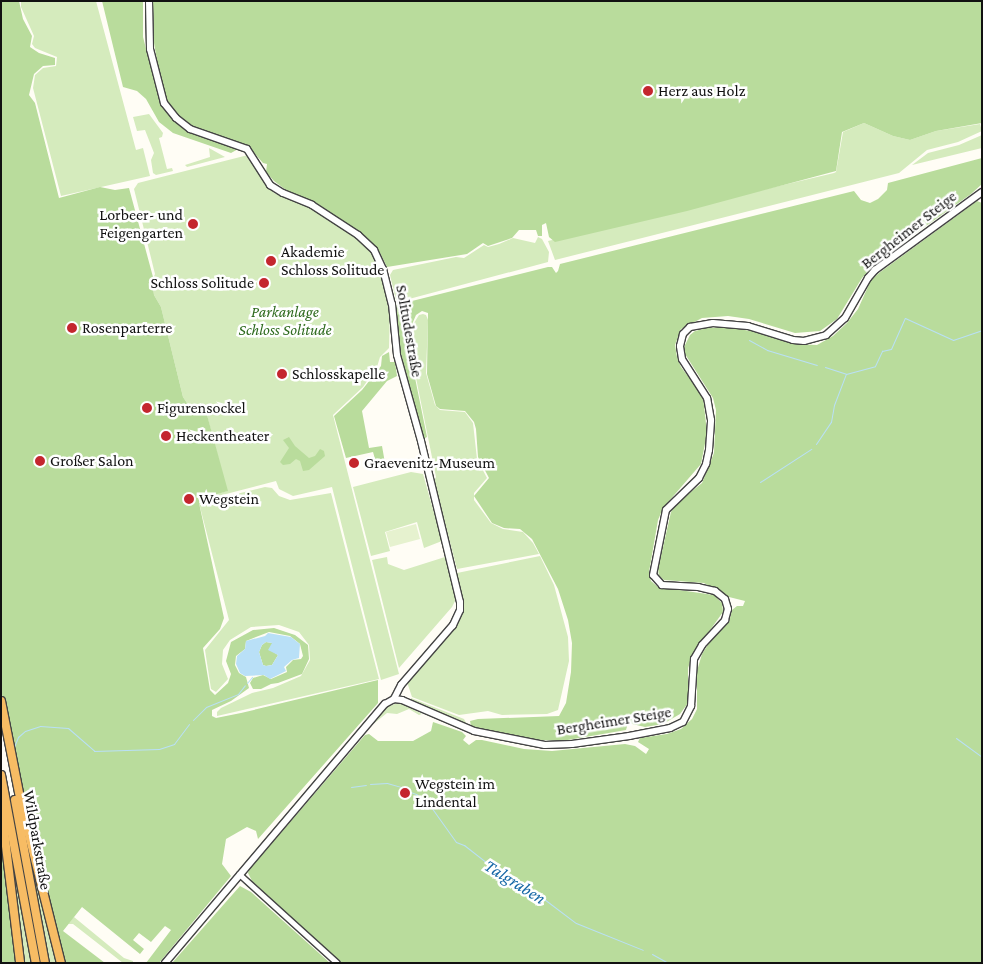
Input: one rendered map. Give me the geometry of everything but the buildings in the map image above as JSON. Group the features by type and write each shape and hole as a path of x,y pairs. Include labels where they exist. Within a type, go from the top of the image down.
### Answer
{"highway":[{"path":"1,701 21,804 62,963"},
{"name":"Wildparkstraße","path":"1,722 45,963"},
{"path":"1,792 2,776"},
{"name":"Wildparkstraße","path":"2,776 36,963"},
{"path":"1,805 20,963"}],"street":[{"name":"Solitudestraße","path":"149,1 150,49 164,103 176,118 190,129 247,149 270,185 283,193 312,205 358,235 374,250 383,269 393,312 396,356 421,441 460,602 460,610 453,625 401,685 394,699 385,704 165,963"},
{"name":"Bergheimer Steige","path":"394,699 402,700 474,732 544,745 572,744 637,734 670,728 683,722 692,706 694,659 702,645 725,620 728,610 725,599 715,591 698,587 662,585 653,575 666,510 699,478 706,464 709,450 711,420 707,398 682,359 680,346 683,334 690,327 713,323 748,326 793,340 815,339 826,335 845,318 868,278 875,270 982,192"},
{"path":"240,874 337,963"}],"green space":[{"path":"1,1 19,1 23,19 32,36 30,47 39,53 55,58 55,65 43,66 34,74 29,95 35,103 59,198 100,187 115,190 129,188 153,277 154,295 161,307 183,397 189,406 204,404 228,491 200,499 199,503 224,618 220,629 203,648 210,690 215,695 228,683 231,674 226,661 231,642 253,630 274,628 295,635 308,645 309,659 302,674 261,689 253,689 250,683 253,678 263,675 271,679 287,672 286,667 293,660 301,659 303,656 300,644 290,636 269,632 246,641 245,649 236,656 235,665 239,673 246,677 249,688 231,701 212,710 212,716 216,718 241,713 378,680 378,703 258,839 256,831 247,827 226,839 222,864 231,876 159,963 146,963 171,930 165,926 151,942 139,933 133,940 144,949 140,954 82,907 63,931 105,963 65,963 22,792 1,690"},
{"path":"21,1 96,1 136,150 143,148 150,176 61,196 33,88 35,75 43,68 56,66 57,57 35,48 32,44 34,36 21,7"},
{"path":"102,1 143,1 143,37 160,103 173,120 194,133 240,148 231,153 173,133 159,122 146,99 137,91 123,87"},
{"path":"153,1 982,1 982,123 936,131 910,140 893,136 864,123 842,132 836,171 687,211 555,242 549,237 546,223 542,225 542,236 538,236 536,230 519,230 512,238 488,246 483,243 467,254 387,267 380,253 367,238 321,206 286,190 274,181 266,172 267,164 263,163 249,147 228,138 191,128 180,120 167,102 162,90 154,43"},
{"path":"149,114 163,133 162,137 159,138 167,169 172,168 173,171 156,175 153,173 151,160 154,153 145,130 137,131 133,117"},
{"path":"864,123 893,136 910,140 936,131 980,124 982,131 958,142 927,150 899,173 555,260 548,241 834,173 836,172 843,132"},
{"path":"982,135 982,148 912,165 928,153 959,145"},
{"path":"209,148 225,157 187,167 185,165 210,157"},
{"name":"Parkanlage Schloss Solitude","path":"248,155 274,193 302,204 359,239 372,250 380,267 390,308 389,348 380,357 377,367 363,387 333,415 399,674 381,680 332,487 293,496 279,489 276,481 199,501 200,499 227,491 204,404 189,406 183,397 161,307 154,295 152,281 155,274 134,189 138,183"},
{"path":"982,158 982,184 971,194 877,261 862,278 837,319 820,331 795,333 749,319 728,316 702,318 681,329 675,345 677,357 681,367 703,396 707,433 701,464 663,508 658,520 649,572 651,581 658,587 714,595 722,603 723,612 693,654 688,668 688,703 680,714 663,724 645,727 628,723 626,730 562,741 522,739 471,726 470,721 478,719 559,716 566,703 571,672 572,643 568,620 558,589 532,539 520,529 504,528 492,523 474,496 489,478 478,457 476,429 474,422 465,411 440,409 436,406 427,374 428,313 422,311 416,315 413,322 412,363 427,437 423,439 398,342 396,305 548,267 552,267 556,273 560,264 854,191 861,200 870,203 878,199 887,190 888,183"},
{"path":"977,201 982,203 982,963 341,963 252,881 248,873 249,870 365,735 369,734 378,741 413,741 431,731 433,722 462,732 466,736 463,740 469,745 476,740 482,740 524,749 552,751 625,744 635,746 646,754 649,749 638,742 640,738 667,734 681,729 692,719 697,709 697,671 702,654 709,643 729,622 732,610 737,606 743,606 745,601 729,597 704,583 664,580 659,576 658,569 671,512 677,503 702,483 714,453 716,410 713,398 685,354 684,347 690,335 695,331 707,328 726,327 751,331 793,344 817,345 833,336 847,323 858,309 871,280"},
{"path":"538,237 542,239 549,252 548,262 409,299 396,300 390,275 393,270 456,257 464,258 484,245 488,247 513,238 535,243"},
{"path":"419,315 426,315 428,320 426,373 435,405 440,410 465,412 473,423 477,459 487,478 474,493 474,500 491,523 503,529 523,532 533,543 539,554 457,569 434,481 436,477 413,363 414,323"},
{"path":"389,352 390,362 395,362 397,376 387,381 362,411 369,448 382,446 385,463 377,466 373,452 346,458 334,416 362,390 381,366 382,356"},
{"path":"289,437 295,446 309,458 315,456 320,449 324,451 325,456 309,470 303,471 300,461 296,459 290,464 283,465 280,462 289,448 283,440"},
{"path":"411,472 423,474 442,541 424,548 417,522 385,532 390,551 371,556 353,487"},
{"path":"265,487 272,488 279,496 290,500 331,493 379,679 217,716 217,712 221,708 252,693 273,688 301,676 310,660 309,645 299,632 279,625 251,627 230,640 223,650 222,664 228,679 216,692 211,689 205,650 229,620 199,503"},
{"path":"416,524 420,539 390,547 386,532"},
{"path":"540,556 554,585 568,637 569,661 558,710 547,714 502,715 488,711 459,715 412,697 407,682 458,622 463,613 457,573"},
{"path":"387,557 388,564 404,570 445,557 456,599 452,607 399,668 372,560"},
{"path":"266,642 272,643 272,651 278,655 272,665 266,666 263,665 259,652 262,645"},
{"path":"411,698 464,719 468,727 411,702"},
{"path":"400,702 422,714 419,715 409,709 397,714 387,713 367,729 387,707"},
{"path":"1,824 17,963 1,963"},
{"path":"24,826 58,963 48,963"},
{"path":"16,840 38,963 1,963 1,847"},
{"path":"240,886 251,892 330,963 172,963"},
{"path":"74,917 124,958 133,961 133,963 123,963 73,924 68,924"}],"water":[{"path":"268,633 291,637 300,644 299,658 292,660 284,667 286,671 270,679 264,675 245,676 240,673 236,664 237,656 245,649 246,641 265,636","holes":["266,642 272,643 268,650 278,655 272,665 266,666 263,665 259,652 262,645"]}],"waterway":[{"path":"825,367 846,374 875,366 882,351 891,349 905,318 953,340 982,330"},
{"path":"749,340 767,350 817,365"},
{"path":"816,444 831,422 834,405 846,374"},
{"path":"760,482 811,449"},
{"path":"247,683 252,677"},
{"path":"193,720 206,707 238,694 245,685"},
{"path":"13,749 18,737 25,731 40,726 68,728 94,751 159,749 174,744 189,724"},
{"path":"956,738 982,757"},
{"name":"Talgraben","path":"370,784 387,783 401,787"},
{"name":"Talgraben","path":"351,787 366,785"},
{"name":"Talgraben","path":"405,790 416,794 431,807 456,842 464,845 510,881 544,899 576,923 643,950"},
{"name":"Talgraben","path":"652,954 668,963"}],"place":[{"name":"Herz aus Holz","path":"648,91"},
{"name":"Lorbeer- und Feigengarten","path":"193,224"},
{"name":"Akademie Schloss Solitude","path":"271,261"},
{"name":"Schloss Solitude","path":"264,283"},
{"name":"Rosenparterre","path":"72,328"},
{"name":"Schlosskapelle","path":"282,374"},
{"name":"Figurensockel","path":"147,408"},
{"name":"Heckentheater","path":"166,436"},
{"name":"Großer Salon","path":"40,461"},
{"name":"Graevenitz-Museum","path":"354,463"},
{"name":"Wegstein","path":"189,499"},
{"name":"Wegstein im Lindental","path":"405,793"}]}
